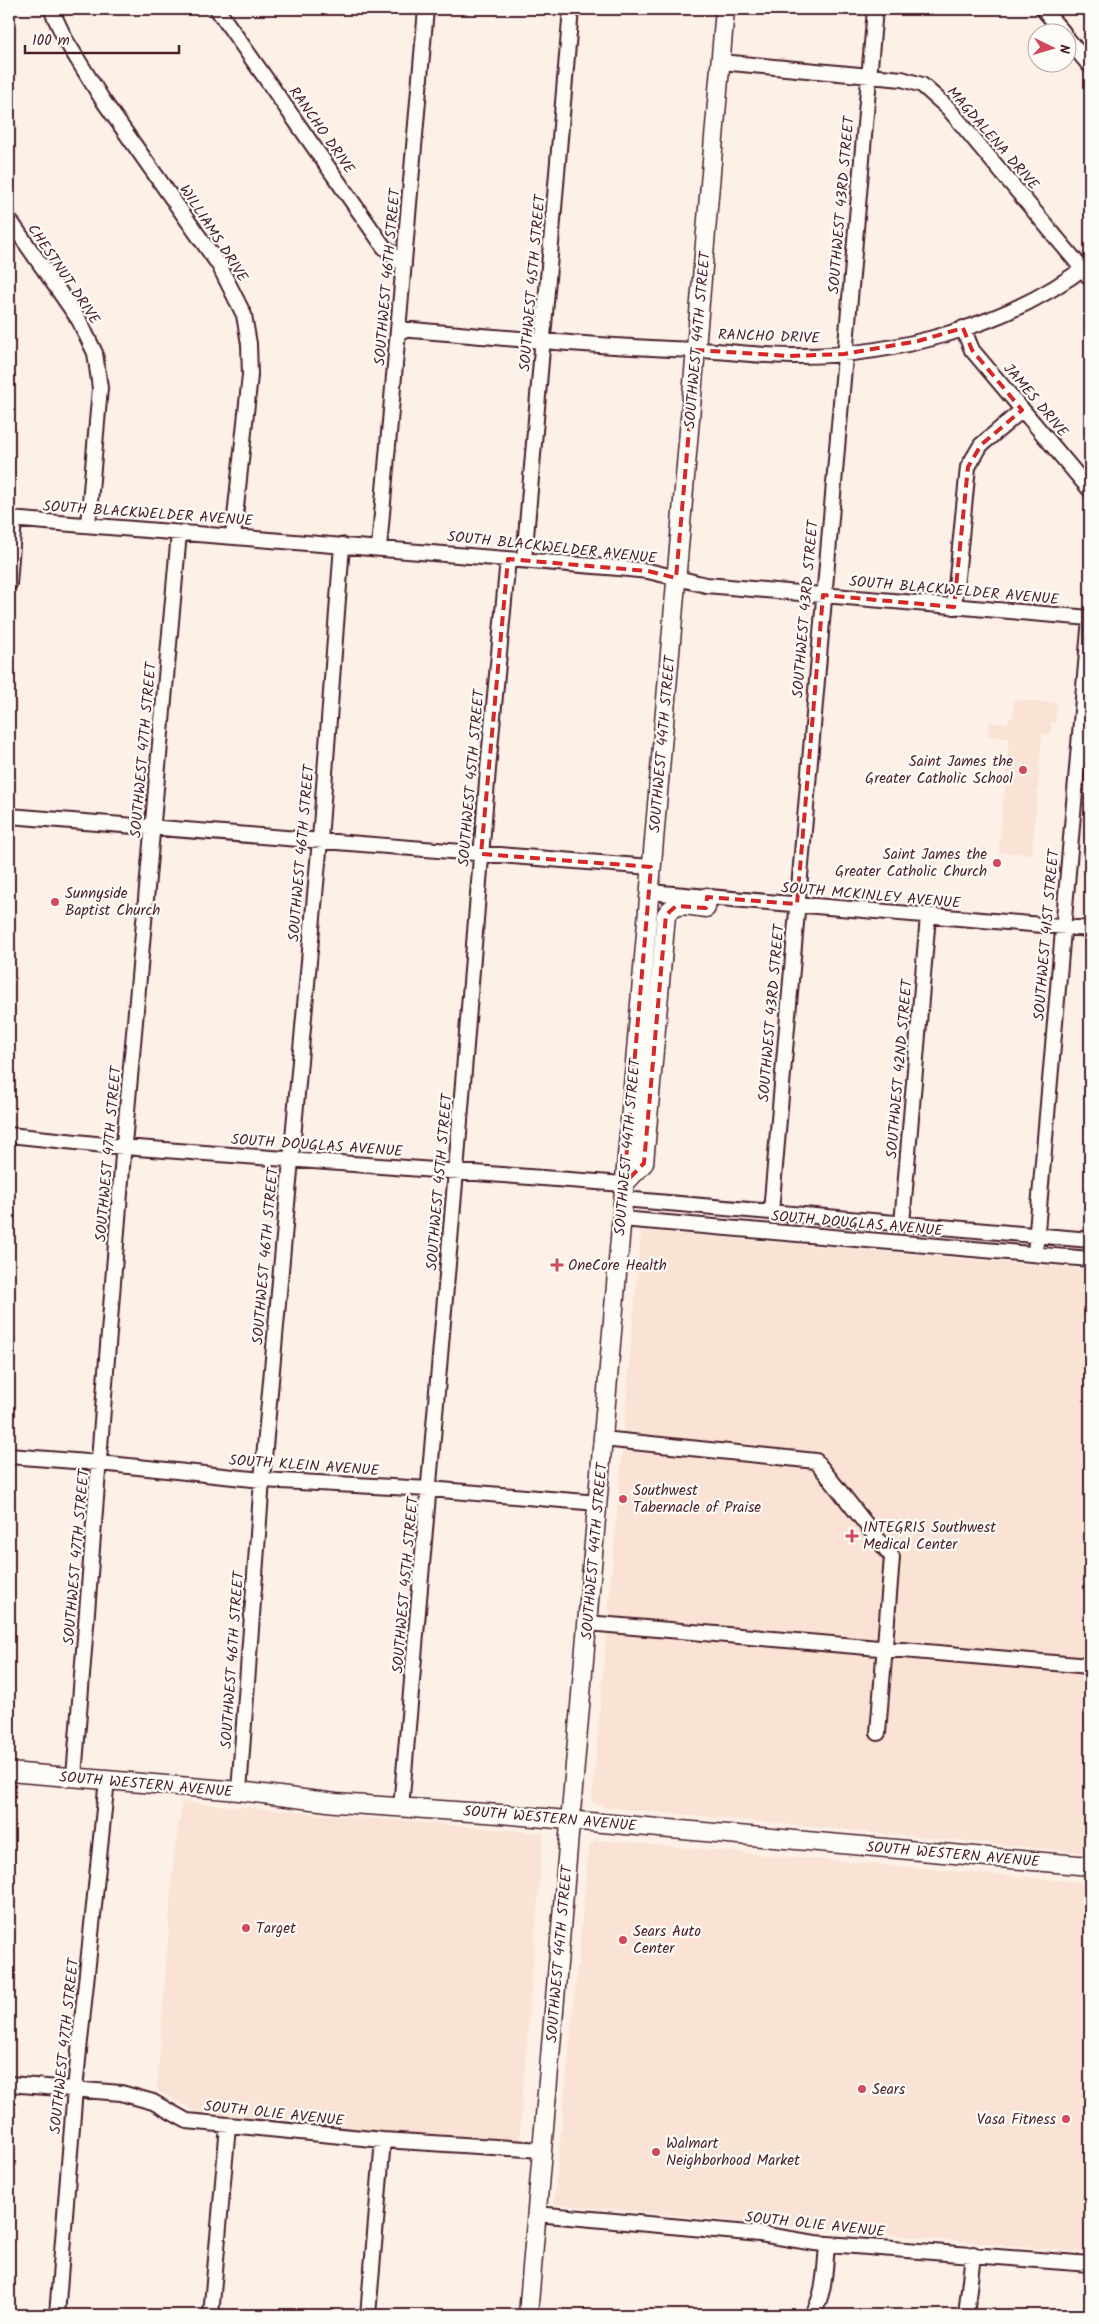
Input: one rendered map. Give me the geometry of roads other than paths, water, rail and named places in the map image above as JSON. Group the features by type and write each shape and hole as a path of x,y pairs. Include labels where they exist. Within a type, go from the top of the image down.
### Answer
{"main road":[{"name":"SOUTHWEST 44TH STREET","path":"528,2315 725,9"},
{"path":"624,1192 644,1163 666,915 670,909 676,906 707,902"},
{"name":"SOUTH WESTERN AVENUE","path":"9,1772 238,1791 401,1808 570,1820 1090,1866"}],"street":[{"name":"WILLIAMS DRIVE","path":"51,9 66,39 102,99 219,264 244,315 249,344 250,375 233,536"},
{"name":"RANCHO DRIVE","path":"217,9 384,247 404,265"},
{"name":"SOUTHWEST 46TH STREET","path":"380,548 426,9"},
{"name":"SOUTHWEST 45TH STREET","path":"524,560 572,9"},
{"name":"SOUTHWEST 43RD STREET","path":"771,1212 875,9"},
{"path":"1043,9 1054,22"},
{"path":"1076,49 1090,66"},
{"name":"MAGDALENA DRIVE","path":"720,62 912,81 932,92 1088,270"},
{"name":"CHESTNUT DRIVE","path":"9,219 79,320 95,353 100,388 88,525"},
{"name":"RANCHO DRIVE","path":"399,329 544,341 790,356 844,354 918,341 963,328 1033,300 1088,270"},
{"name":"JAMES DRIVE","path":"963,328 972,350 1090,490"},
{"path":"954,607 968,467 981,445 1022,410"},
{"name":"SOUTH BLACKWELDER AVENUE","path":"11,519 508,558 648,571 706,585 1090,618"},
{"path":"9,584 11,519"},
{"name":"SOUTHWEST 47TH STREET","path":"74,1777 124,1147 179,533"},
{"name":"SOUTHWEST 46TH STREET","path":"238,1791 262,1480 320,840 342,545"},
{"name":"SOUTHWEST 45TH STREET","path":"401,1808 456,1171 480,854 508,558"},
{"name":"SOUTHWEST 41ST STREET","path":"1035,1254 1090,618"},
{"path":"9,816 652,867"},
{"name":"SOUTH MCKINLEY AVENUE","path":"649,892 707,902 797,904 1090,929"},
{"name":"SOUTHWEST 42ND STREET","path":"902,1224 928,916"},
{"name":"SOUTH DOUGLAS AVENUE","path":"9,1135 124,1147 456,1171 771,1212 1090,1240"},
{"name":"SOUTH DOUGLAS AVENUE","path":"621,1219 1090,1259"},
{"path":"603,1439 816,1461 892,1557 878,1733"},
{"name":"SOUTH KLEIN AVENUE","path":"9,1456 100,1463 262,1480 429,1489 598,1503"},
{"path":"587,1623 1090,1666"},
{"name":"SOUTHWEST 47TH STREET","path":"57,2315 75,2089 107,1780"},
{"name":"SOUTH OLIE AVENUE","path":"9,2084 75,2089 139,2097 153,2102 187,2121 383,2140 542,2150"},
{"path":"211,2315 228,2126"},
{"path":"368,2315 383,2140"},
{"name":"SOUTH OLIE AVENUE","path":"536,2214 760,2234 828,2244 1090,2264"},
{"path":"812,2315 819,2305 828,2244"},
{"path":"966,2315 973,2254"}],"place":[{"name":"Saint James the Greater Catholic School","path":"1023,770"},
{"name":"Saint James the Greater Catholic Church","path":"997,863"},
{"name":"Sunnyside Baptist Church","path":"55,902"},
{"name":"OneCore Health","path":"557,1265"},
{"name":"Southwest Tabernacle of Praise","path":"623,1499"},
{"name":"INTEGRIS Southwest Medical Center","path":"852,1536"},
{"name":"Target","path":"246,1928"},
{"name":"Sears Auto Center","path":"623,1940"},
{"name":"Sears","path":"862,2089"},
{"name":"Vasa Fitness","path":"1066,2119"},
{"name":"Walmart Neighborhood Market","path":"656,2152"}]}
